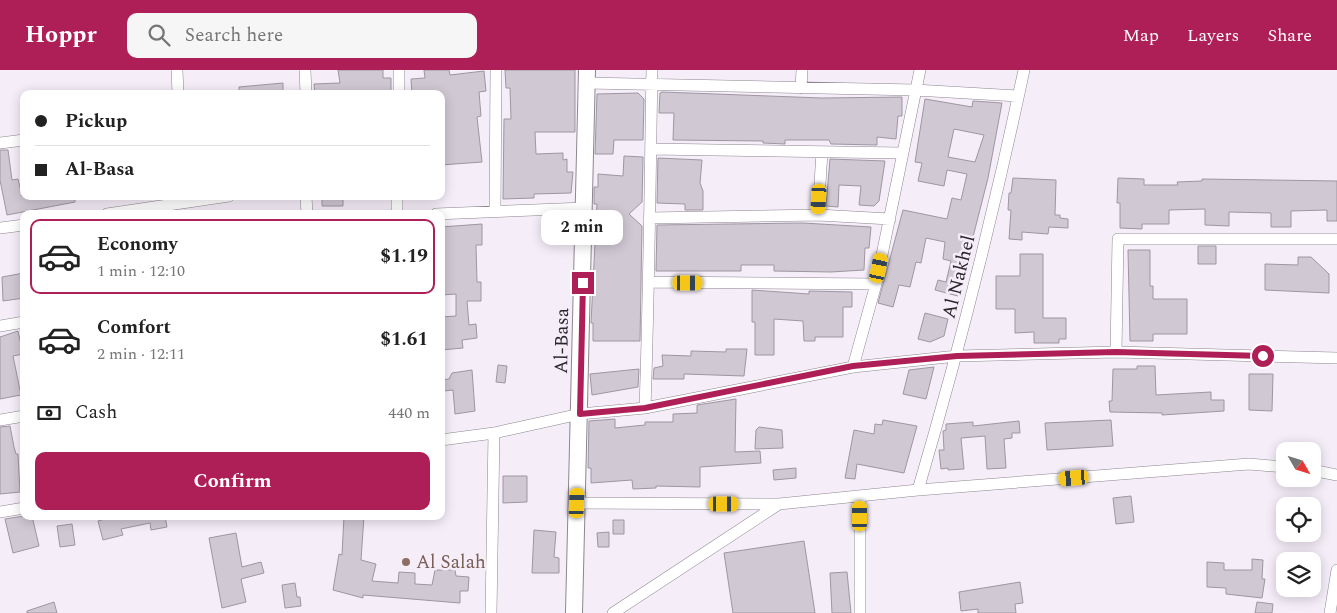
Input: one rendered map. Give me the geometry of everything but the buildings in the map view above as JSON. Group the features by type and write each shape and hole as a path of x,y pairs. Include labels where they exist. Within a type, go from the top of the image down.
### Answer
{"street":[{"path":"177,70 178,90"},
{"path":"305,70 306,90"},
{"path":"399,70 399,90"},
{"path":"495,211 496,70"},
{"path":"645,408 650,282 648,218 652,70"},
{"path":"801,88 802,70"},
{"path":"853,366 876,284 901,154 920,70"},
{"name":"Al Nakhel","path":"918,490 957,356 1024,70"},
{"path":"587,77 652,84 915,90 1018,96"},
{"name":"Al-Basa","path":"573,612 580,414 587,77"},
{"path":"0,143 20,140"},
{"path":"651,149 901,154"},
{"path":"818,215 822,152"},
{"path":"158,210 209,200"},
{"path":"445,214 585,208"},
{"path":"648,218 818,215 890,219"},
{"path":"0,228 20,226"},
{"path":"1116,352 1118,239 1337,239"},
{"path":"650,282 876,284"},
{"path":"0,326 20,323"},
{"path":"445,439 494,433 580,414 645,408 853,366 957,356 1116,352 1337,358"},
{"path":"0,420 20,417"},
{"path":"491,613 494,433"},
{"path":"577,503 779,504 918,490 1249,464 1276,466"},
{"path":"1321,471 1337,474"},
{"path":"860,497 860,613"},
{"path":"613,613 779,504"},
{"path":"0,512 20,509"},
{"path":"1330,613 1337,570"}],"place":[{"name":"Al Salah","path":"406,562"}],"route":[{"path":"583,283 580,414 645,408 853,366 957,356 1116,352 1263,356"}]}
